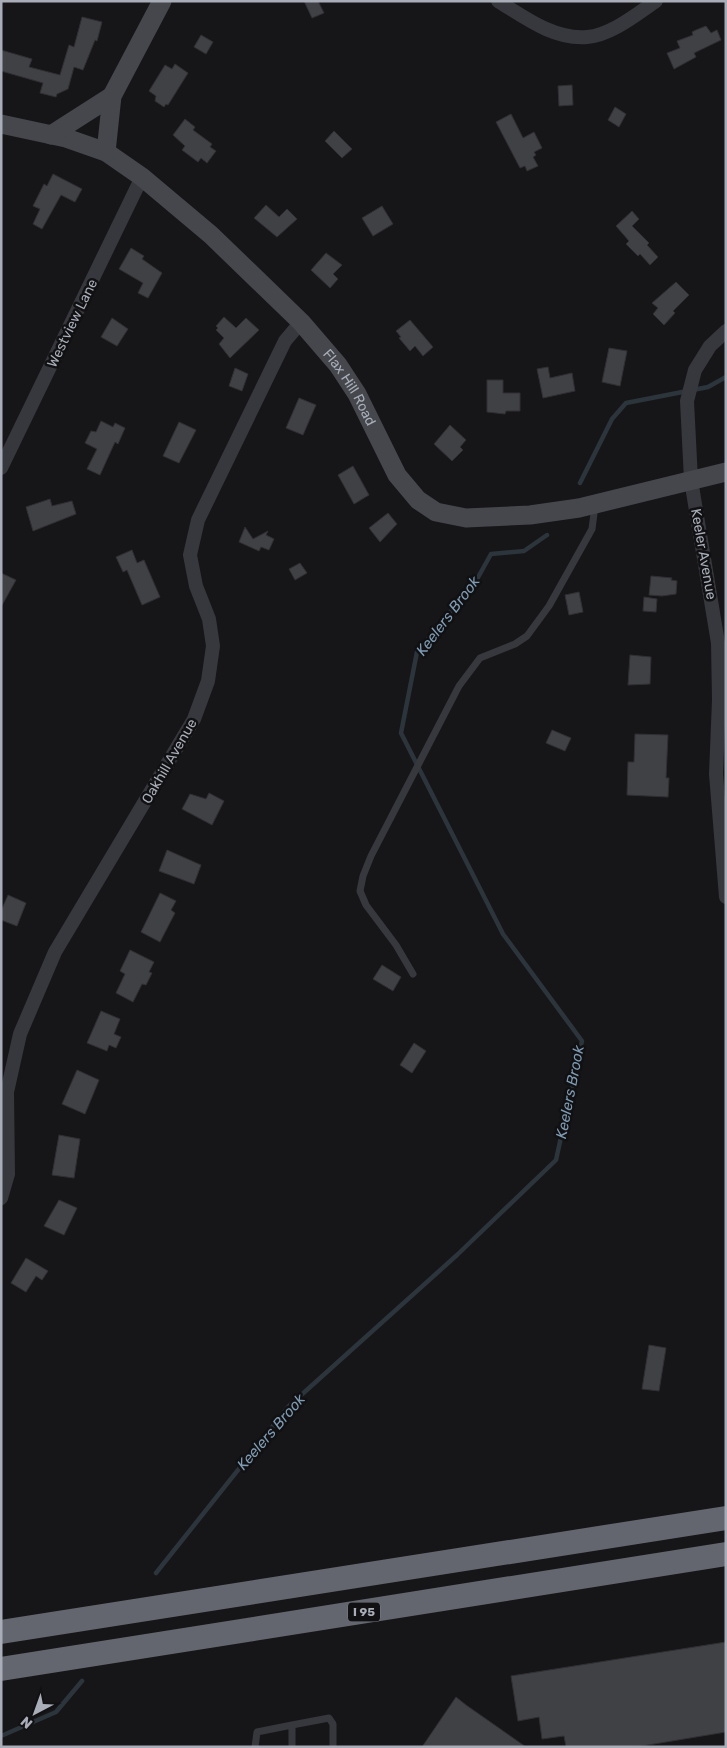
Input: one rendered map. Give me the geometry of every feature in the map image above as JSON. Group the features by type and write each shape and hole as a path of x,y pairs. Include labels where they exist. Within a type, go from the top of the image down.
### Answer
{"highway":[{"path":"1,1632 726,1518"},
{"name":"I 95","path":"1,1669 726,1554"}],"main road":[{"path":"106,152 112,96 162,1"},
{"path":"51,135 112,96"},
{"name":"Flax Hill Road","path":"1,124 51,135 106,152 142,177 211,235 300,322 338,365 357,394 397,475 418,500 427,507 446,515 466,518 530,514 596,506 726,472"}],"street":[{"path":"498,1 536,24 561,34 588,38 620,26 656,1"},
{"name":"Westview Lane","path":"1,468 142,177"},
{"name":"Oakhill Avenue","path":"1,1198 8,1174 4,1101 20,1034 55,952 194,719 208,681 213,646 209,619 196,586 190,555 198,520 285,341 300,322"},
{"name":"Keeler Avenue","path":"726,330 710,346 695,370 687,401 691,480 718,643 719,700 716,774 726,897"}],"lane":[{"path":"413,974 396,945 366,905 360,891 363,876 371,856 411,778 426,754 459,686 480,658 514,644 527,636 550,606 592,529 596,506"},
{"path":"255,1747 257,1732 329,1718 333,1724 332,1747"},
{"path":"292,1725 292,1747"}],"building":[{"path":"304,1 318,1 324,13 312,18"},
{"path":"82,17 102,22 97,41 95,40 83,70 74,67 68,89 57,94 56,97 40,93 43,83 1,71 1,50 32,59 29,67 60,75 69,45 74,47"},
{"path":"706,26 711,33 717,30 721,40 694,53 696,57 674,69 667,53 680,48 677,41 693,35 692,32"},
{"path":"201,35 213,42 206,54 194,47"},
{"path":"175,64 188,73 168,105 166,104 164,107 155,101 156,96 149,91 165,65 172,69"},
{"path":"572,85 573,105 559,106 558,86"},
{"path":"615,107 626,114 619,127 608,120"},
{"path":"511,114 523,138 534,132 542,148 534,152 536,155 533,157 538,166 527,171 525,166 520,168 496,122"},
{"path":"185,119 195,127 193,130 212,144 210,147 216,151 207,163 201,158 198,162 182,150 185,146 173,135"},
{"path":"334,131 352,149 342,158 325,141"},
{"path":"53,174 82,189 75,202 61,195 42,229 33,224 40,209 33,206 44,184 47,186"},
{"path":"266,205 279,217 287,209 297,219 277,237 254,218"},
{"path":"382,206 393,224 373,236 362,218"},
{"path":"632,211 639,219 632,226 649,243 647,245 658,257 650,265 640,254 638,256 626,244 629,241 616,226"},
{"path":"131,248 144,256 142,259 162,273 148,298 138,293 143,283 119,269"},
{"path":"326,253 342,265 333,274 338,279 330,288 311,270"},
{"path":"676,282 689,295 673,311 675,313 664,325 653,314 658,308 652,303"},
{"path":"224,317 236,328 246,318 259,330 230,358 219,344 224,338 216,330 218,328 216,326"},
{"path":"112,318 128,329 117,346 101,337"},
{"path":"410,320 433,347 423,356 415,346 410,351 399,338 401,337 396,331"},
{"path":"609,348 627,351 620,386 602,382"},
{"path":"548,367 550,378 572,373 575,391 543,398 537,369"},
{"path":"235,368 248,374 242,391 229,386"},
{"path":"487,380 503,380 503,393 520,393 520,411 506,411 505,414 487,412"},
{"path":"299,398 316,405 303,435 286,428"},
{"path":"101,421 113,427 115,423 125,428 118,444 115,442 100,475 87,469 97,449 85,443 91,431 96,432"},
{"path":"179,422 196,430 179,463 163,456"},
{"path":"450,425 466,440 460,447 463,450 452,461 434,444"},
{"path":"353,466 369,495 354,504 338,475"},
{"path":"50,499 52,506 72,501 76,514 33,531 26,507"},
{"path":"388,513 397,524 380,542 369,528"},
{"path":"245,527 253,539 268,531 266,535 274,539 269,550 261,547 259,551 239,542"},
{"path":"132,550 137,563 144,560 160,597 142,605 127,570 123,572 116,557"},
{"path":"300,563 307,573 295,580 289,569"},
{"path":"1,573 16,580 1,607"},
{"path":"651,576 672,578 671,580 677,581 676,594 649,595"},
{"path":"579,592 583,612 569,615 565,595"},
{"path":"644,597 657,599 656,612 643,611"},
{"path":"630,655 651,657 650,684 628,685"},
{"path":"552,730 571,738 565,751 546,743"},
{"path":"635,734 668,735 666,778 669,778 668,797 627,795 628,762 634,762"},
{"path":"209,793 224,801 212,825 182,809 190,794 206,799"},
{"path":"167,850 201,865 194,884 159,871"},
{"path":"160,893 176,901 171,910 175,913 160,942 141,932"},
{"path":"8,895 26,903 17,926 1,920 1,911"},
{"path":"130,950 154,962 149,972 152,973 146,985 142,984 133,1002 116,993 125,974 120,971"},
{"path":"382,965 401,977 393,991 373,979"},
{"path":"101,1011 120,1019 114,1034 121,1037 116,1048 109,1045 107,1051 87,1043"},
{"path":"414,1043 426,1051 412,1073 400,1065"},
{"path":"77,1070 99,1080 85,1114 62,1104"},
{"path":"59,1135 80,1139 74,1178 52,1175"},
{"path":"59,1200 77,1208 64,1235 44,1226"},
{"path":"26,1258 48,1271 42,1280 36,1276 26,1292 11,1283"},
{"path":"649,1345 666,1348 659,1391 642,1389"},
{"path":"726,1642 726,1732 636,1747 566,1747 564,1736 542,1739 539,1717 518,1721 511,1676"},
{"path":"456,1697 466,1705 526,1747 422,1747"}],"waterway":[{"name":"Keelers Brook","path":"580,483 612,419 626,403 708,387 726,377"},
{"name":"Keelers Brook","path":"156,1573 289,1406 457,1255 556,1160 582,1041 503,934 401,733 417,652 476,581 491,554 524,551 547,535"},
{"name":"Keelers Brook","path":"1,1736 56,1712 82,1681"}]}
